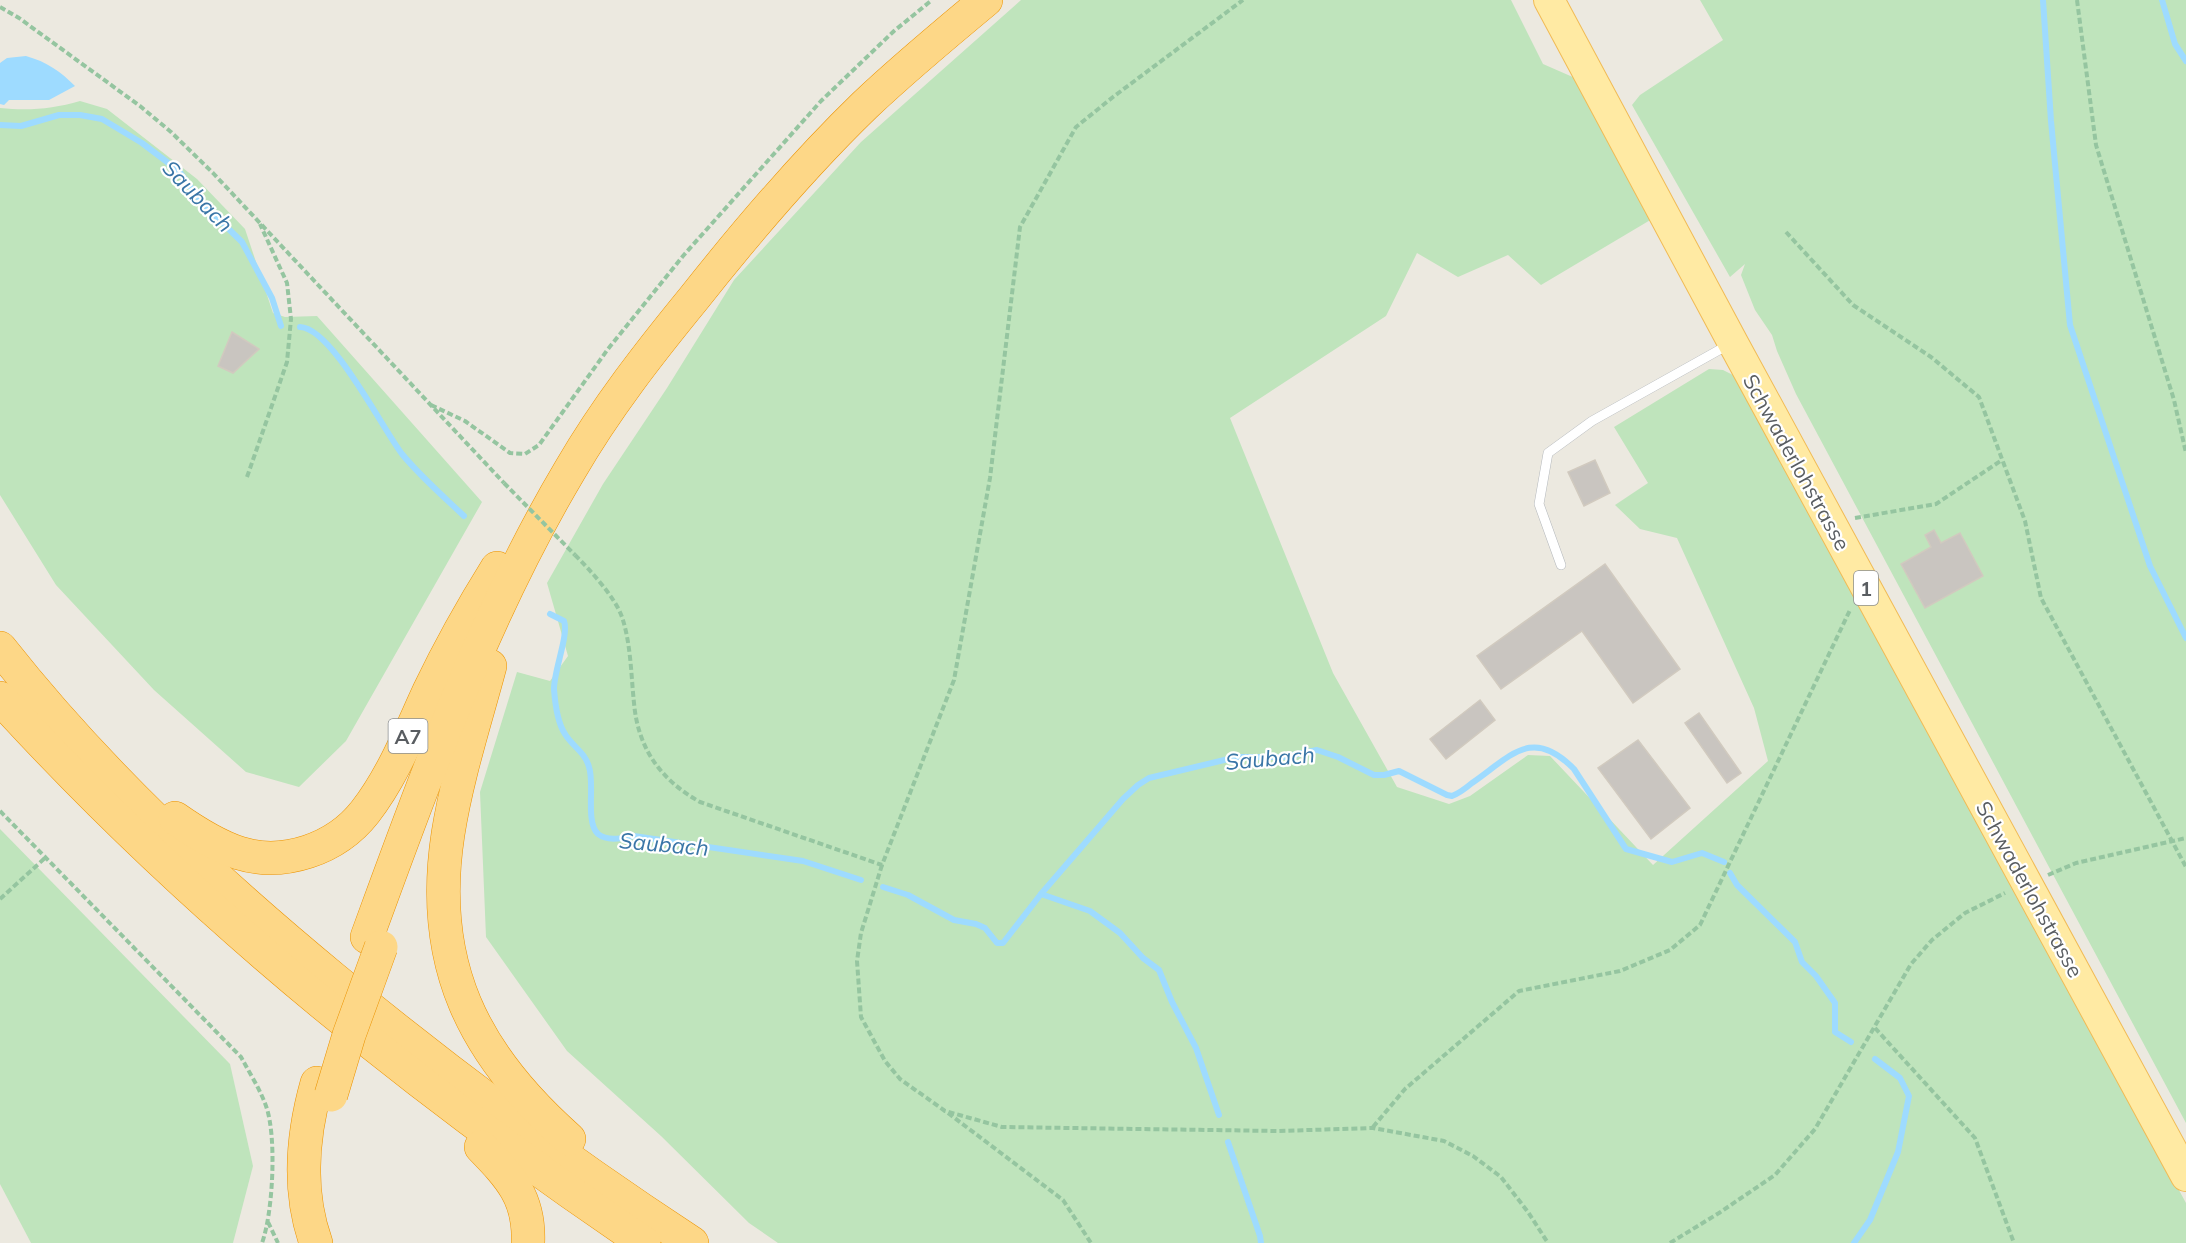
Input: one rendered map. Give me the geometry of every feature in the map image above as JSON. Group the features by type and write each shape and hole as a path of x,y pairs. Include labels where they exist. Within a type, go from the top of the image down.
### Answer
{"highway":[{"path":"691,302 740,240 816,155 864,106 986,0"},
{"name":"A7","path":"116,779 198,833 241,853 266,857 293,855 319,847 345,832 366,810 391,771 473,606 621,390 691,302"},
{"name":"A7","path":"374,942 491,665 541,557 569,504 691,302"},
{"name":"A7","path":"315,1243 306,1213 303,1168 308,1122 324,1089 374,942 416,804 482,642 548,508 601,419"},
{"name":"A7","path":"0,648 116,779 172,836 225,885 366,1005 669,1239"},
{"name":"A7","path":"491,665 458,785 446,858 443,906 445,930 454,973 479,1035 508,1077 669,1239"},
{"path":"0,698 92,796 217,915 318,1001 415,1079 524,1160 669,1239"},
{"path":"415,1079 512,1180 525,1211 528,1243"},
{"name":"A7","path":"324,1089 320,1168 324,1213 334,1243"}],"main road":[{"name":"Schwaderlohstrasse","path":"1549,0 1732,343 2186,1176"}],"lane":[{"path":"1561,565 1539,504 1548,453 1592,421 1732,343"}],"path":[{"path":"431,405 465,421 510,453 525,454 539,445 608,349 683,256 821,101 894,31 932,0"},
{"path":"1091,1243 1063,1200 900,1079 885,1061 861,1017 857,961 861,933 882,865 954,680 990,478 1020,227 1076,127 1242,0"},
{"path":"2077,0 2097,145 2174,400 2186,453"},
{"path":"0,7 109,83 171,132 213,173 504,483 594,574 621,615 627,637 634,707 649,756 663,775 681,791 700,802 882,865"},
{"path":"246,477 287,362 291,319 287,283 258,221"},
{"path":"1786,232 1853,305 1931,357 1979,397 2025,521 2041,598 2186,867"},
{"path":"1854,518 1936,504 2002,460"},
{"path":"1373,1128 1405,1089 1519,991 1620,971 1670,950 1700,925 1863,583"},
{"path":"0,811 241,1057 267,1106 271,1140 271,1202 261,1243"},
{"path":"2076,863 2186,838"},
{"path":"0,899 45,858"},
{"path":"1670,1243 1719,1214 1774,1175 1815,1129 1911,964 1932,940 1965,913 1993,898"},
{"path":"1875,1028 1975,1138 2014,1243"},
{"path":"945,1111 1002,1127 1278,1131 1373,1128 1444,1141 1473,1156 1501,1177 1548,1243"},
{"path":"268,1221 278,1243"}],"green space":[{"path":"1021,0 1511,0 1543,64 1575,78 1652,219 1541,285 1508,255 1458,277 1417,253 1386,316 1230,418 1333,673 1397,787 1449,804 1470,796 1528,755 1550,756 1653,865 1768,761 1754,708 1677,538 1640,529 1615,505 1648,483 1614,427 1709,369 1723,370 1737,377 2186,1203 2186,1243 778,1243 749,1223 661,1136 567,1051 486,937 480,792 517,672 550,681 568,656 547,583 603,484 667,388 734,280 861,142"},
{"path":"1700,0 2186,0 2186,1123 1796,394 1772,335 1755,310 1741,275 1745,264 1730,277 1632,105 1640,95 1723,40"},
{"path":"80,101 107,109 197,179 245,229 273,313 285,317 317,316 482,502 346,741 299,787 246,772 154,690 56,585 0,495 0,108 40,109"},
{"path":"0,829 230,1064 253,1166 233,1243 31,1243 0,1184"}],"water":[{"path":"26,56 53,68 75,86 49,100 9,100 4,105 0,104 0,63 7,58"}],"building":[{"path":"232,332 259,349 233,373 218,366"},
{"path":"1595,460 1610,493 1584,506 1568,472"},
{"path":"1934,530 1941,543 1960,533 1983,576 1925,608 1901,564 1931,547 1925,535"},
{"path":"1605,564 1680,669 1633,703 1582,631 1501,689 1477,656"},
{"path":"1480,700 1495,720 1446,759 1430,739"},
{"path":"1699,713 1741,773 1727,783 1685,723"},
{"path":"1638,740 1690,808 1651,839 1598,768"}],"waterway":[{"path":"2043,0 2051,121 2070,325 2150,566 2186,638"},
{"path":"2162,0 2175,44 2186,61"},
{"name":"Saubach","path":"0,125 21,126 59,115 80,115 102,119 142,143 179,171 203,204 242,242 272,298 281,326"},
{"name":"Saubach","path":"300,327 313,332 327,344 356,381 402,454 464,516"},
{"name":"Saubach","path":"550,614 564,621 565,627 554,689 557,712 565,734 585,757 589,767 592,821 598,834 611,839 634,836 803,861 861,880"},
{"name":"Saubach","path":"1041,894 1123,799 1149,778 1237,757 1283,757 1317,750 1338,757 1374,775 1399,771 1452,796 1510,755 1534,747 1546,749 1559,756 1574,769 1626,849 1672,862 1702,853 1724,862"},
{"path":"1730,873 1737,885 1795,942 1802,962 1816,976 1835,1003 1835,1032 1851,1042"},
{"name":"Saubach","path":"883,887 908,895 954,920 985,928 997,943 1003,943 1041,894 1090,911 1120,933 1143,958 1159,970 1172,1002 1196,1048 1219,1115"},
{"path":"1854,1243 1870,1220 1898,1152 1909,1096 1900,1078 1875,1059"},
{"path":"1228,1142 1261,1243"}]}
